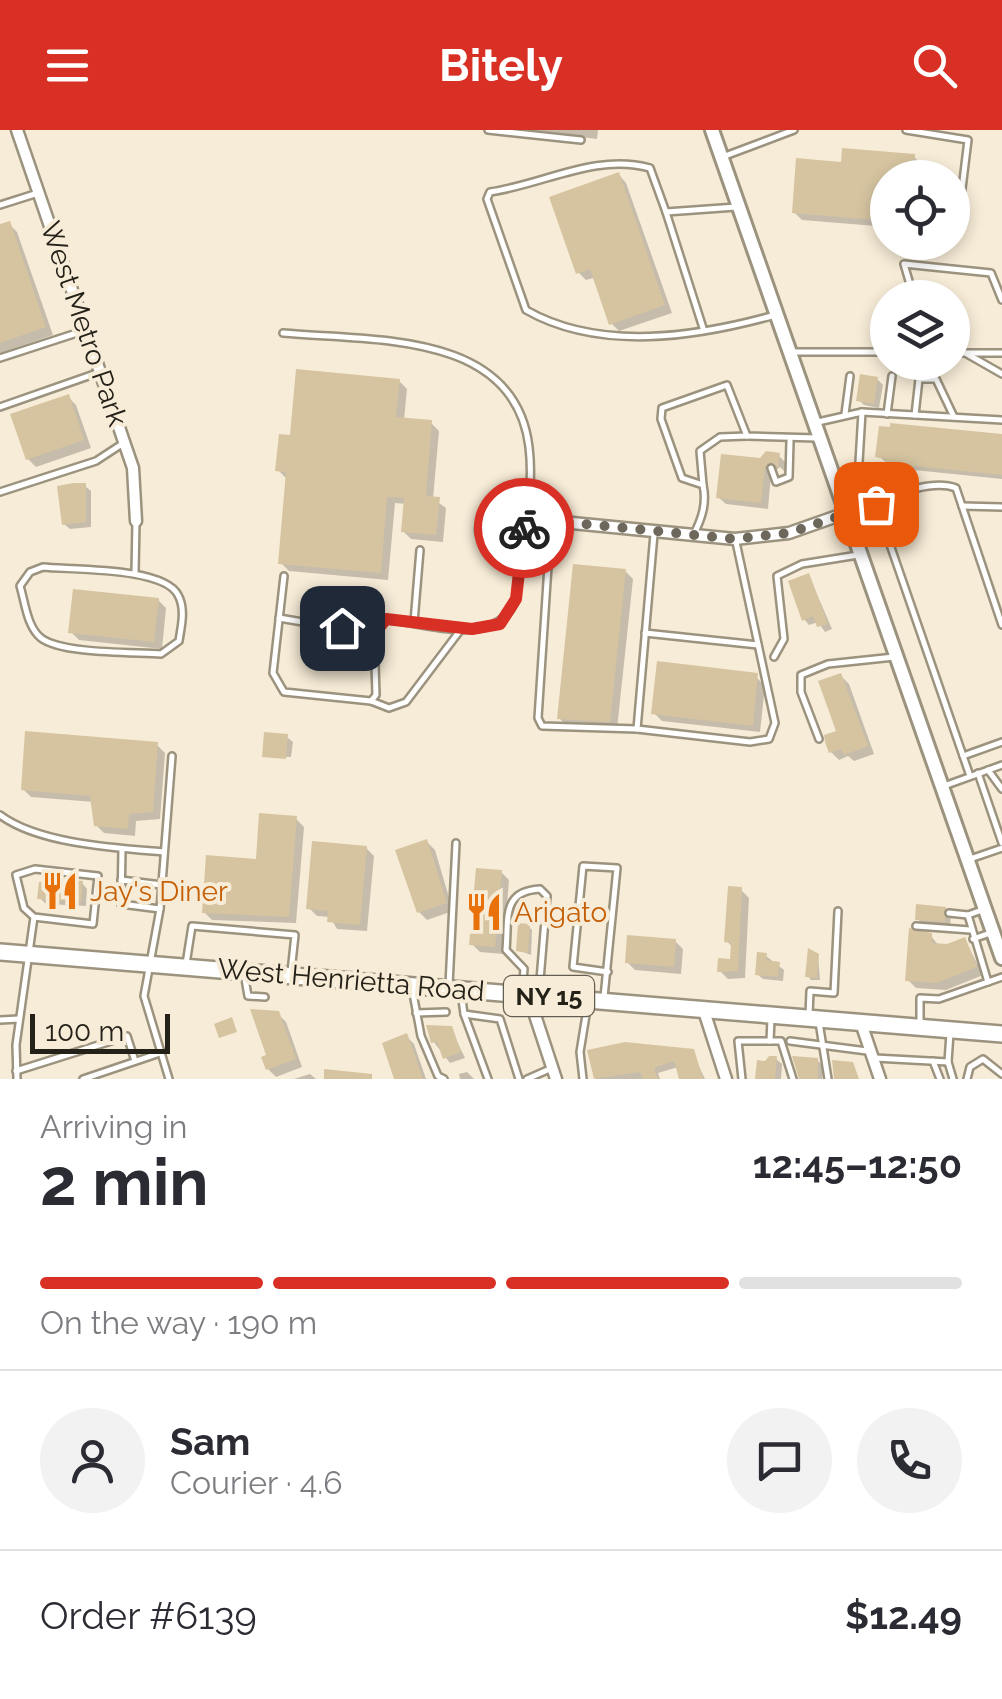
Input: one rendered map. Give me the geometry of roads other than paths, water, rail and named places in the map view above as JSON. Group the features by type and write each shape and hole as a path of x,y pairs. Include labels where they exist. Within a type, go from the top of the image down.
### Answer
{"main road":[{"name":"West Henrietta Road","path":"0,952 1002,1034"}],"street":[{"name":"West Metro Park","path":"17,130 124,443 136,484 136,521"},
{"path":"712,130 1002,958"},
{"path":"511,517 515,532 499,546 484,540 482,523 494,512 511,517 735,539 789,533 846,513"},
{"path":"529,994 554,1074"},
{"path":"702,1008 726,1079"},
{"path":"860,1023 880,1079"}],"lane":[{"path":"488,130 580,140"},
{"path":"722,156 794,130"},
{"path":"906,130 968,140 966,160"},
{"path":"702,328 650,168 602,162 519,188 490,192 487,200 526,310 546,322 618,338 702,328 777,314"},
{"path":"0,205 38,193"},
{"path":"666,212 739,207"},
{"path":"909,280 904,264 992,272 1002,300"},
{"path":"0,358 86,330"},
{"path":"284,333 435,348 488,370 509,394 529,443 525,518 510,615 490,628 386,619 374,634 376,695 370,702"},
{"path":"790,352 870,352"},
{"path":"970,353 1002,353"},
{"path":"970,356 1002,374"},
{"path":"0,407 100,372"},
{"path":"845,414 850,376"},
{"path":"915,415 919,379 936,379 954,417"},
{"path":"886,414 891,380"},
{"path":"703,485 682,478 662,408 728,385 747,436"},
{"path":"815,423 862,412 1002,420"},
{"path":"859,462 862,412"},
{"path":"693,535 702,518 700,451 720,437 790,441 820,438"},
{"path":"774,452 776,440"},
{"path":"771,468 776,482 788,478 790,441"},
{"path":"0,492 96,461 124,443"},
{"path":"846,513 944,484 956,488 1002,625"},
{"path":"876,504 963,756 1001,834 1002,846 968,860"},
{"path":"962,506 1002,507"},
{"path":"702,518 711,536"},
{"path":"550,520 538,718 542,726 637,729 750,742 770,739 775,723 735,539"},
{"path":"135,574 136,521"},
{"path":"637,729 654,531"},
{"path":"499,546 519,569"},
{"path":"414,622 420,550"},
{"path":"774,656 784,639 777,576 802,564 861,554"},
{"path":"43,567 135,574 163,580 178,594 183,618 179,641 171,651 161,654 59,646 41,638 31,625 20,586 30,572 43,567"},
{"path":"284,576 273,672 276,686 284,692 370,702 388,708 406,702 462,628"},
{"path":"279,618 374,634"},
{"path":"645,633 758,645"},
{"path":"819,739 800,692 801,675 828,664 896,657"},
{"path":"963,756 1002,742"},
{"path":"169,1079 146,1010 148,962 160,910 172,756"},
{"path":"942,786 1002,765"},
{"path":"988,770 1002,789"},
{"path":"0,815 20,828 164,852"},
{"path":"456,843 454,988 488,1079"},
{"path":"122,848 121,904 160,910"},
{"path":"584,1079 580,1052 608,972 617,868 583,866 573,967 608,972"},
{"path":"35,868 98,876 93,924 34,917 24,908 16,876 35,868"},
{"path":"121,880 162,885"},
{"path":"540,888 547,896 529,994 524,969 506,950 510,908 513,896 521,890 540,888"},
{"path":"949,913 968,915 985,910"},
{"path":"828,1079 810,991 834,993 838,911"},
{"path":"968,915 988,982"},
{"path":"34,917 20,1019 17,1075 127,1036 135,1061"},
{"path":"186,967 192,926 295,935 291,976"},
{"path":"916,926 970,930"},
{"path":"973,940 993,932"},
{"path":"244,972 248,996 266,998"},
{"path":"920,1028 920,998 938,1000 1002,977"},
{"path":"411,985 421,1036 438,1076 444,1079"},
{"path":"416,1012 446,1012"},
{"path":"464,1014 500,1019 519,1079"},
{"path":"770,1041 771,1015"},
{"path":"0,1020 20,1019"},
{"path":"950,1030 948,1062 953,1079"},
{"path":"742,1079 738,1041 781,1041 793,1079"},
{"path":"790,1041 948,1062"},
{"path":"83,1079 160,1052"},
{"path":"967,1078 975,1062 983,1059 1002,1074"},
{"path":"933,1061 940,1079"},
{"path":"527,1079 554,1074"}],"place":[{"name":"Jay's Diner","path":"60,891"},
{"name":"Arigato","path":"484,912"}]}
